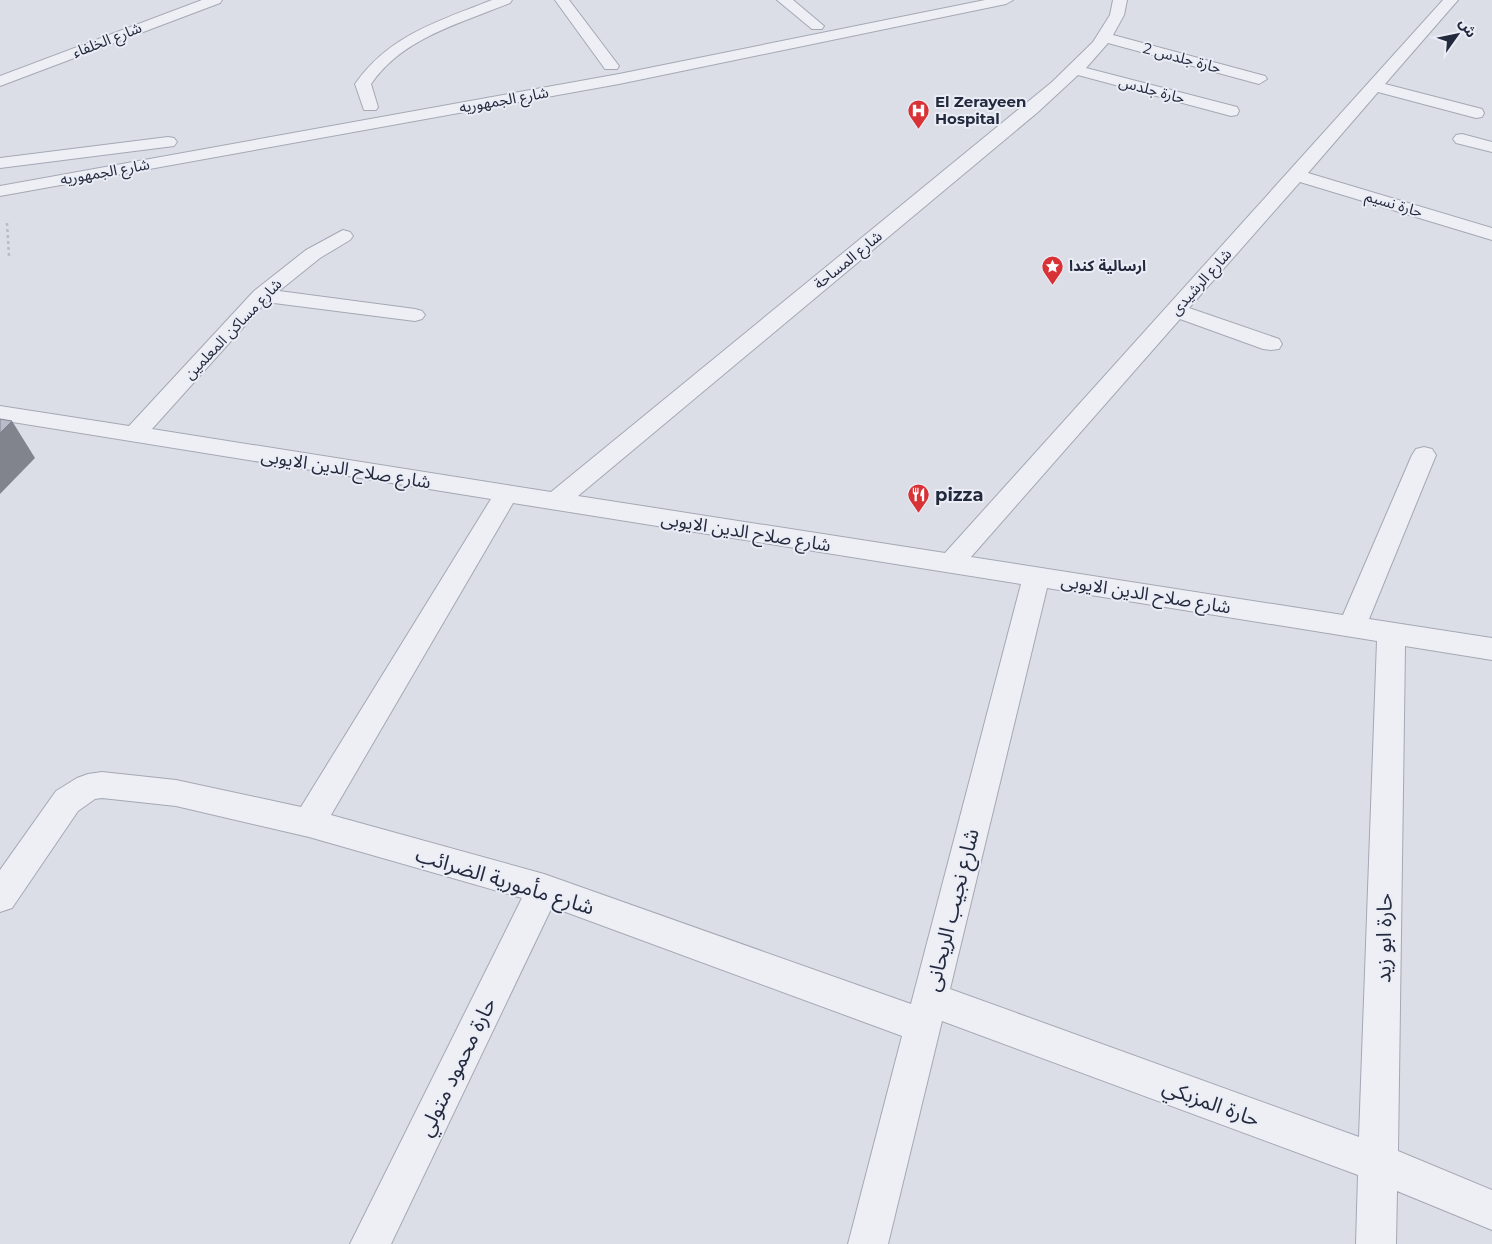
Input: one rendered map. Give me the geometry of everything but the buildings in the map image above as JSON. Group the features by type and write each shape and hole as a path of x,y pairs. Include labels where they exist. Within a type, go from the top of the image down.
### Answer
{"street":[{"name":"شارع الخلفاء","path":"0,81 215,0"},
{"path":"370,107 362,84 369,72 380,60 413,39 505,0"},
{"path":"562,0 611,66"},
{"path":"784,0 816,26"},
{"name":"شارع الجمهوريه","path":"476,89 611,66 947,0"},
{"name":"شارع الجمهوريه","path":"0,191 620,79 1006,0"},
{"name":"شارع المساحة","path":"554,502 1004,132 1106,38 1114,24 1120,0"},
{"name":"شارع الرشيدى","path":"951,563 1451,0"},
{"name":"حارة جلدس 2","path":"1106,38 1259,79"},
{"name":"حارة جلدس","path":"1073,69 1232,111"},
{"path":"1375,86 1476,113"},
{"path":"350,111 389,104"},
{"name":"شارع الجمهوريه","path":"0,163 134,148 183,139"},
{"path":"1462,139 1492,148"},
{"path":"0,174 134,148"},
{"name":"حارة نسيم","path":"1296,174 1492,234"},
{"name":"شارع مساكن المعلمين","path":"134,435 261,295 313,254 343,236"},
{"path":"261,295 415,315"},
{"path":"1176,310 1271,344"},
{"name":"شارع صلاح الدين الايوبى","path":"0,413 1492,649"},
{"path":"1352,626 1424,455"},
{"path":"309,823 506,494"},
{"name":"شارع نجيب الريحانى","path":"868,1244 1036,576"},
{"name":"حارة ابو زيد","path":"1376,1244 1391,632"},
{"name":"شارع مأمورية الضرائب","path":"0,897 67,801 76,794 88,787 102,785 176,793 309,823 544,889 926,1013"},
{"name":"حارة محمود متولي","path":"370,1244 544,889"},
{"name":"حارة المزبكي","path":"926,1013 1378,1163 1492,1210"}],"place":[{"name":"El Zerayeen Hospital","path":"919,130"},
{"name":"ارسالية كندا","path":"1053,285"},
{"name":"pizza","path":"919,514"}]}
